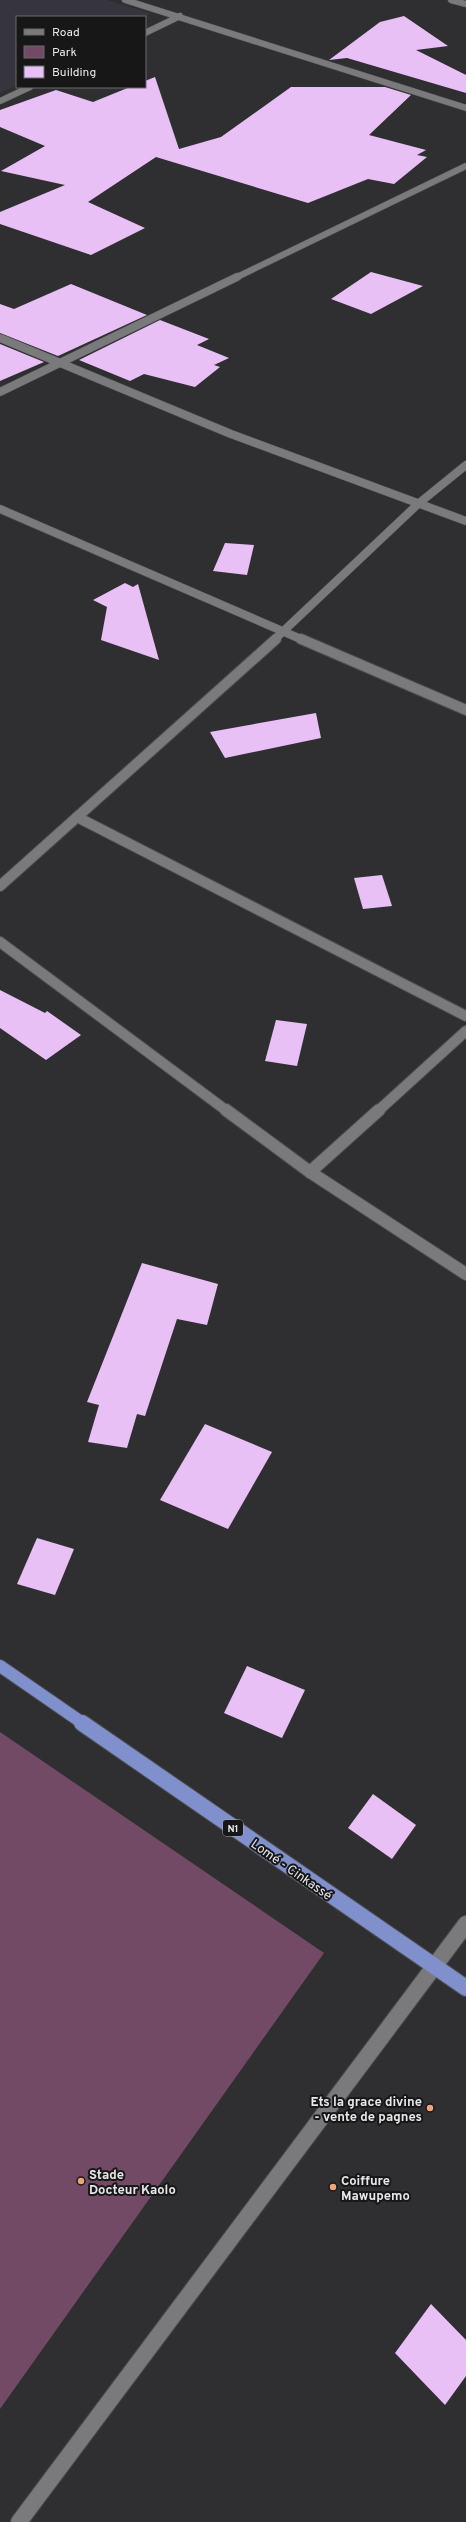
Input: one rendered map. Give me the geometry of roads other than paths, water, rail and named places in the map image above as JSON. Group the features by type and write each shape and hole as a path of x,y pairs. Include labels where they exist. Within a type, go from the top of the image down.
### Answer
{"highway":[{"name":"Lomé - Cinkassé","path":"0,1666 466,1988"}],"street":[{"path":"125,0 180,16 466,108"},
{"path":"451,0 466,4"},
{"path":"146,33 180,16"},
{"path":"0,101 28,88"},
{"path":"0,392 57,363 466,166"},
{"path":"0,338 57,363 418,504 466,521"},
{"path":"0,886 283,632 418,504 466,465"},
{"path":"0,509 466,710"},
{"path":"77,817 466,1016"},
{"path":"0,942 310,1172 466,1274"},
{"path":"310,1172 466,1031"},
{"path":"19,2522 433,1966 466,1924"}],"place":[{"name":"Ets la grace divine - vente de pagnes","path":"430,2108"},
{"name":"Stade Docteur Kaolo","path":"81,2181"},
{"name":"Coiffure Mawupemo","path":"333,2187"}]}
